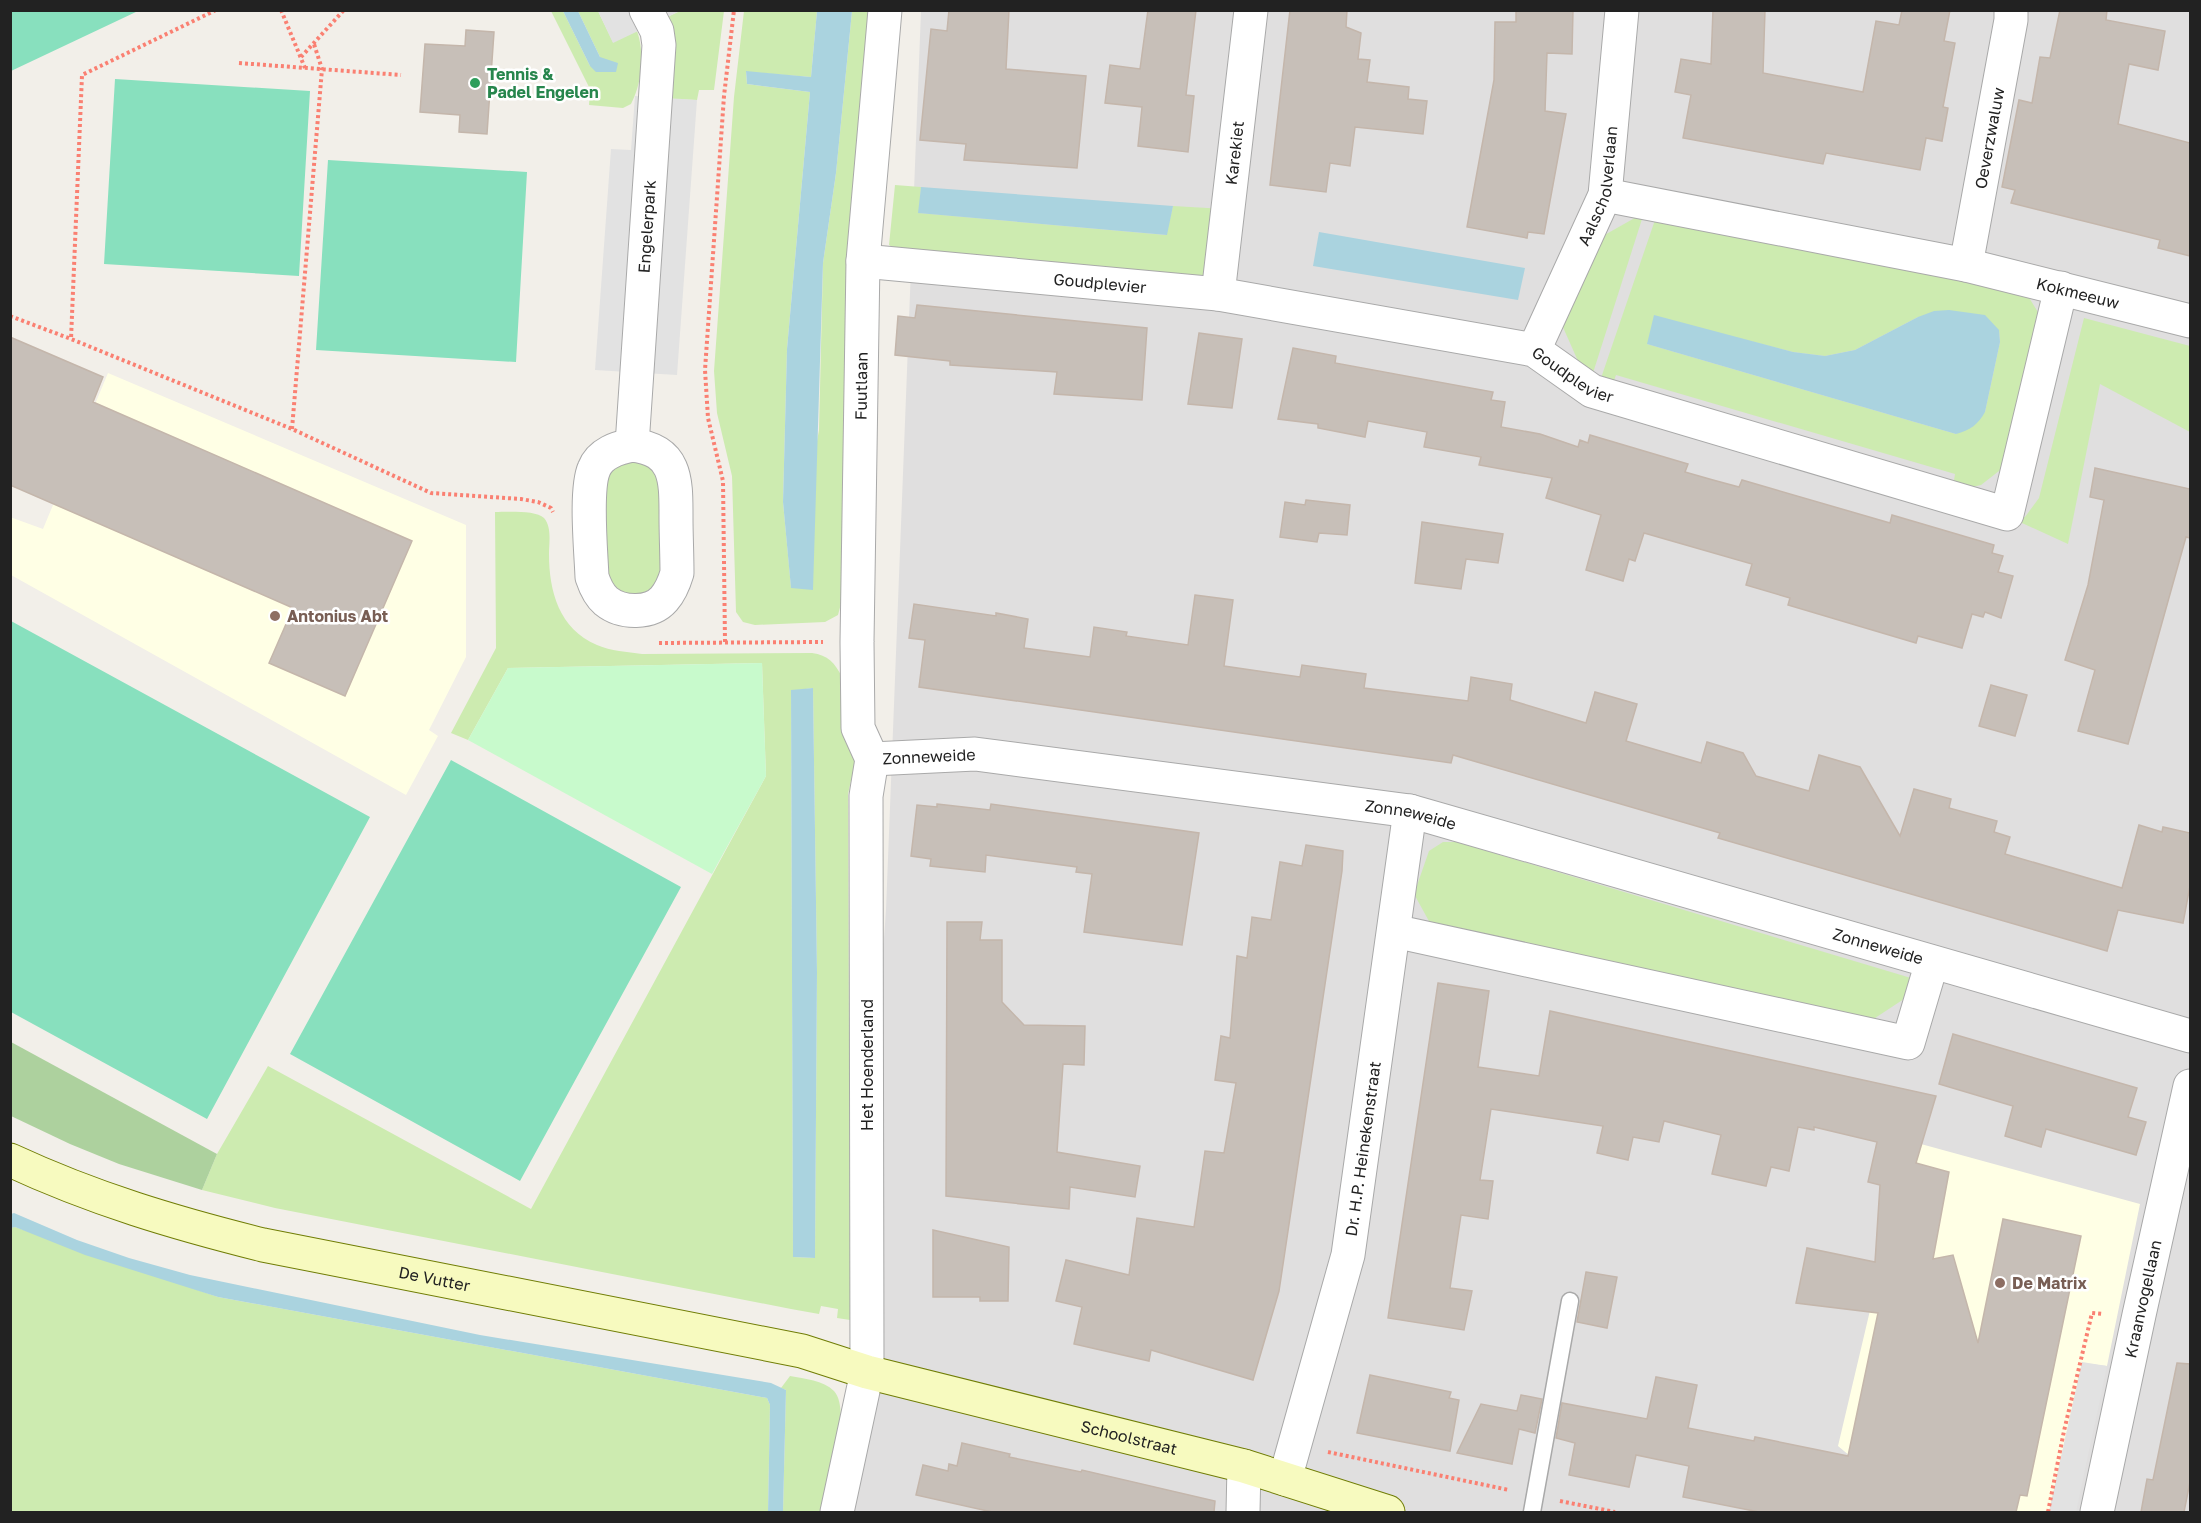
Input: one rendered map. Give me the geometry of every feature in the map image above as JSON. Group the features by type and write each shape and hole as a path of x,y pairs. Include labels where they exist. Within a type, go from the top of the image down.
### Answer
{"street":[{"name":"Engelerpark","path":"632,445 658,45 657,31 646,10"},
{"name":"Fuutlaan","path":"872,759 858,728 857,642 863,261 885,10"},
{"name":"Karekiet","path":"1218,294 1251,10"},
{"name":"Aalscholverlaan","path":"1533,350 1605,195 1622,10"},
{"name":"Oeverzwaluw","path":"1966,265 2011,10"},
{"path":"1605,195 1966,265"},
{"name":"Goudplevier","path":"863,261 1218,294 1533,350 1592,392 2007,514 2061,288"},
{"name":"Kokmeeuw","path":"1966,265 2190,321"},
{"path":"632,445 645,446 659,453 670,465 676,482 677,573 673,586 663,600 650,608 634,611 619,608 607,602 597,590 591,577 590,484 594,467 603,456 617,448 632,445"},
{"name":"Zonneweide","path":"872,759 975,754 1410,811 2190,1036"},
{"name":"Het Hoenderland","path":"837,1512 867,1372 866,796 872,759"},
{"name":"Dr. H.P. Heinekenstraat","path":"1285,1479 1348,1255 1410,811"},
{"name":"Zonneweide","path":"1394,931 1908,1043 1932,962"},
{"name":"Kraanvogellaan","path":"2097,1512 2190,1086"},
{"name":"De Vutter","path":"10,1160 54,1180 183,1226 263,1245 802,1351 867,1372"},
{"name":"Schoolstraat","path":"867,1372 1244,1466 1388,1512"},
{"path":"1243,1512 1244,1466"}],"lane":[{"path":"1532,1512 1570,1300"}],"path":[{"path":"71,339 82,75 216,10"},
{"path":"281,10 305,68"},
{"path":"301,57 344,10"},
{"path":"725,642 723,482 708,418 705,370 724,96 734,10"},
{"path":"292,429 322,69 314,44"},
{"path":"239,63 401,75"},
{"path":"10,316 292,429 430,493 521,499"},
{"path":"2048,1512 2064,1431 2092,1313 2139,1315"}],"shaded area":[{"path":"598,11 680,11 613,43"},
{"path":"921,11 2190,11 2190,1512 844,1512 886,910"},
{"path":"635,96 697,100 677,375 595,370 611,149 631,150"},
{"name":"Antonius Abt","path":"108,373 466,525 466,657 429,730 438,736 406,795 11,575 10,517 43,529"},
{"name":"De Matrix","path":"1910,1141 2140,1204 2107,1366 2082,1363 2049,1512 1844,1512 1856,1461 1838,1446"},
{"path":"2082,1362 2107,1366 2076,1512 2049,1512"}],"green space":[{"path":"11,10 138,10 138,11 11,71"},
{"path":"551,11 563,11 590,66 600,57 578,11 598,11 613,42 637,31 642,58 638,87 631,104 623,108 589,105 590,89"},
{"path":"680,11 724,11 714,90 699,90 697,100 670,99 667,17"},
{"path":"744,11 817,11 811,77 746,72 747,84 810,92 787,349 783,502 791,587 819,430 823,263 836,173 852,11 871,11 842,600 838,615 825,622 755,625 743,622 736,612 732,476 717,413 714,371 734,97"},
{"path":"115,79 310,91 299,276 104,264"},
{"path":"328,160 527,172 516,362 316,350"},
{"path":"895,185 921,187 919,213 1166,235 1173,206 1225,209 1217,282 906,255 889,245"},
{"path":"1640,215 1643,216 1592,376 1582,370 1562,325 1601,237"},
{"path":"1656,217 2025,291 2041,317 2008,464 1981,485 1963,489 1953,486 1955,474 1616,375 1612,386 1600,381","holes":["1918,317 1999,330 2000,342 1985,412 1956,434 1647,344 1742,339 1793,352 1825,356 1855,350"]},
{"path":"2084,318 2190,346 2190,432 2100,384 2068,544 2011,518 2025,517 2039,498"},
{"path":"632,461 650,468 656,474 660,485 661,571 651,588 644,593 636,594 620,590 608,574 606,523 606,494 609,475 616,467"},
{"path":"495,512 528,513 540,515 547,522 550,535 551,582 565,619 584,638 597,645 642,654 812,653 830,660 842,677 858,766 852,776 848,794 850,1286 853,1289 850,1320 837,1318 838,1309 821,1306 819,1314 791,1309 275,1208 202,1190 217,1154 268,1066 531,1209 766,776 762,663 508,668 468,740 451,733 496,648","holes":["813,688 817,972 815,1258 793,1257 791,691"]},
{"path":"11,621 370,817 207,1119 11,1012"},
{"path":"762,663 766,776 712,874 468,740 508,668"},
{"path":"451,760 681,887 520,1181 290,1054"},
{"path":"1443,842 1457,842 1911,978 1907,997 1869,1022 1430,923 1414,894 1429,851"},
{"path":"11,1042 217,1154 202,1190 119,1164 11,1116"},
{"path":"15,1227 218,1297 767,1398 770,1405 768,1512 11,1512 10,1228"},
{"path":"790,1376 825,1384 834,1391 839,1401 841,1414 838,1449 824,1512 783,1512 786,1390 781,1388"}],"water":[{"path":"563,11 578,11 600,57 618,63 616,72 596,72 590,66"},
{"path":"817,11 852,11 836,173 823,263 813,590 791,588 783,502 787,349 810,92 747,84 746,71 811,77"},
{"path":"921,187 1173,206 1167,235 918,213"},
{"path":"1319,232 1525,268 1518,300 1313,266"},
{"path":"1949,310 1985,315 1999,330 2000,342 1985,412 1973,426 1956,434 1647,344 1654,315 1793,352 1825,356 1855,350 1918,317 1934,311"},
{"path":"813,688 817,972 815,1258 793,1257 791,690"},
{"path":"14,1213 77,1240 129,1258 190,1275 480,1335 771,1383 786,1390 783,1512 768,1512 770,1405 767,1398 218,1297 85,1255 15,1227 11,1228 11,1214"}],"building":[{"path":"949,10 1009,10 1006,69 1086,76 1077,168 964,160 966,144 920,140 931,29 947,31"},
{"path":"1148,10 1196,10 1186,95 1194,96 1188,152 1138,146 1142,107 1105,103 1110,65 1140,69"},
{"path":"1290,10 1347,10 1346,27 1361,33 1358,59 1370,60 1367,82 1409,87 1408,99 1427,101 1423,134 1355,127 1350,166 1330,163 1326,192 1270,185"},
{"path":"1516,10 1573,10 1572,54 1547,53 1545,111 1566,114 1544,234 1528,232 1527,238 1467,227 1494,80 1495,22 1516,22"},
{"path":"1713,10 1765,10 1763,73 1863,92 1876,21 1899,25 1902,10 1950,10 1944,41 1955,43 1943,107 1948,108 1942,141 1926,138 1920,170 1826,153 1823,164 1683,138 1691,95 1675,92 1681,59 1711,64"},
{"path":"2060,10 2107,10 2106,20 2165,31 2158,70 2129,64 2118,124 2190,143 2190,256 2158,248 2160,240 2011,203 2015,190 2002,187 2019,100 2032,103 2040,57 2050,58"},
{"path":"466,30 494,32 487,134 459,132 460,115 420,112 425,44 465,46"},
{"path":"917,305 1147,328 1142,400 1054,394 1057,372 950,365 950,361 895,355 898,316 915,318"},
{"path":"1199,333 1242,339 1232,408 1188,404"},
{"path":"10,337 103,377 93,402 412,541 345,696 269,663 293,608 10,485"},
{"path":"1293,348 1336,356 1335,363 1493,392 1491,400 1505,402 1501,427 1540,434 1578,447 1580,440 1588,443 1590,435 1688,464 1685,472 1713,480 1739,487 1742,480 1890,523 1892,515 1994,545 1992,553 2003,556 1998,572 2013,576 2001,618 1985,612 1983,617 1972,614 1962,648 1918,636 1916,643 1788,605 1790,598 1746,585 1752,564 1644,533 1635,561 1629,559 1623,581 1586,570 1601,515 1546,498 1552,478 1479,465 1481,457 1424,447 1427,432 1368,421 1365,437 1318,428 1318,424 1278,419"},
{"path":"2095,468 2190,489 2190,538 2186,537 2128,744 2078,731 2095,670 2065,660 2088,585 2104,500 2090,497"},
{"path":"1306,500 1350,505 1347,535 1319,533 1317,542 1280,537 1285,502 1305,505"},
{"path":"1422,522 1503,534 1498,563 1466,559 1461,589 1415,583"},
{"path":"1195,595 1233,600 1224,666 1300,677 1302,665 1366,674 1364,688 1468,701 1471,677 1512,684 1510,700 1586,723 1595,692 1637,704 1626,741 1701,763 1707,742 1743,753 1756,776 1809,791 1819,755 1860,767 1900,836 1914,789 1951,799 1949,808 1997,821 1994,832 2010,837 2005,854 2122,888 2139,825 2162,832 2163,827 2190,833 2190,886 2183,923 2118,910 2107,951 1718,838 1720,833 1453,755 1451,763 919,687 925,640 909,638 914,604 1028,619 1024,648 1090,657 1094,627 1127,632 1126,636 1188,645"},
{"path":"1991,685 2027,695 2015,736 1979,726"},
{"path":"937,804 990,810 991,804 1199,833 1182,945 1084,932 1092,874 1076,872 1077,867 986,855 985,872 930,866 931,859 911,856 917,805 937,807"},
{"path":"1306,845 1343,851 1342,871 1279,1291 1253,1380 1151,1350 1149,1361 1074,1344 1082,1307 1056,1301 1066,1260 1129,1275 1137,1218 1194,1227 1205,1151 1224,1153 1236,1083 1215,1080 1221,1036 1230,1038 1237,956 1247,958 1252,917 1271,920 1280,862 1302,866"},
{"path":"947,922 982,922 980,940 1002,940 1002,1002 1024,1025 1085,1026 1084,1065 1063,1064 1057,1152 1140,1166 1135,1197 1070,1187 1069,1209 946,1196"},
{"path":"1438,983 1489,991 1478,1067 1539,1076 1550,1011 1936,1096 1916,1163 1949,1172 1933,1259 1953,1255 1978,1343 2003,1219 2081,1236 2027,1496 2020,1495 2016,1512 1759,1512 1683,1497 1689,1466 1636,1455 1629,1487 1569,1475 1575,1443 1556,1438 1562,1403 1647,1419 1656,1377 1697,1385 1688,1428 1754,1441 1755,1437 1848,1456 1878,1313 1796,1303 1807,1248 1875,1262 1880,1185 1868,1182 1877,1142 1814,1127 1814,1130 1798,1127 1789,1171 1771,1167 1766,1186 1712,1174 1721,1135 1664,1121 1659,1142 1633,1137 1628,1160 1597,1153 1603,1126 1491,1109 1480,1180 1493,1181 1488,1219 1461,1215 1450,1288 1472,1291 1464,1330 1388,1318"},
{"path":"1953,1034 2137,1088 2128,1117 2146,1122 2136,1155 2046,1129 2041,1147 2005,1136 2013,1106 1939,1084"},
{"path":"933,1230 1009,1247 1008,1301 980,1301 980,1297 933,1297"},
{"path":"1586,1272 1617,1277 1607,1328 1577,1322"},
{"path":"2177,1363 2190,1364 2190,1482 2184,1512 2141,1512 2147,1479 2153,1480"},
{"path":"1370,1375 1451,1392 1449,1398 1459,1400 1450,1451 1357,1433"},
{"path":"1521,1395 1542,1399 1535,1433 1519,1429 1512,1464 1457,1453 1481,1404 1517,1411"},
{"path":"962,1443 1010,1454 1009,1457 1081,1472 1082,1470 1215,1501 1214,1512 992,1512 916,1495 923,1465 948,1471 949,1464 957,1466"}],"place":[{"name":"Tennis & Padel Engelen","path":"475,83"},
{"name":"Antonius Abt","path":"275,616"},
{"name":"De Matrix","path":"2000,1283"}]}
